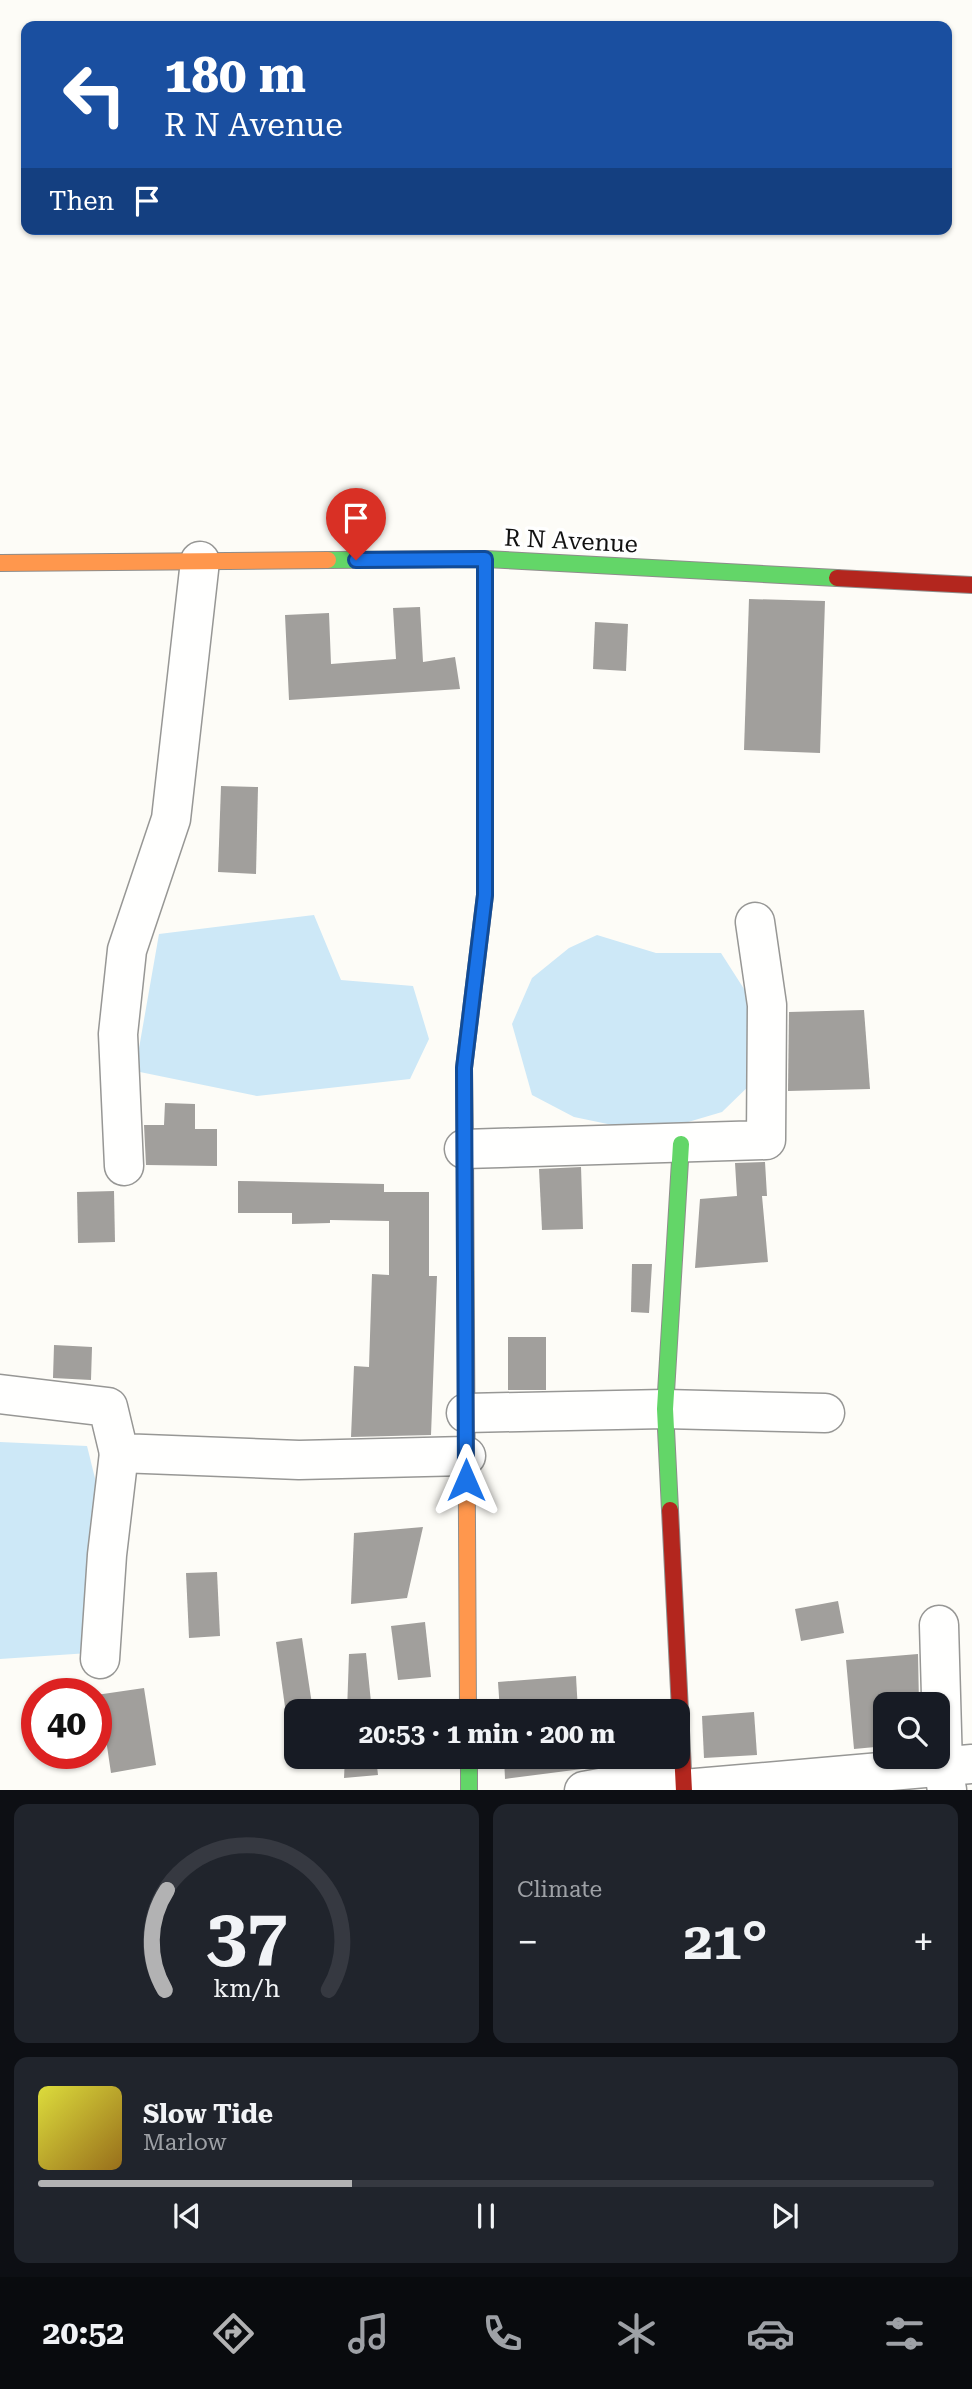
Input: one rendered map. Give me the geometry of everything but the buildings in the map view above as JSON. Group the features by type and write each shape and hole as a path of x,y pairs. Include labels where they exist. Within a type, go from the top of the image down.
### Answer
{"street":[{"name":"R N Avenue","path":"0,563 485,559 972,585"},
{"path":"468,1699 464,1068 485,895 485,559"},
{"path":"124,1166 118,1034 127,950 171,819 200,561"},
{"path":"464,1149 766,1140 767,1005 755,922"},
{"path":"681,1144 665,1409 684,1789"},
{"path":"0,1394 108,1407 119,1453 107,1555 100,1659"},
{"path":"466,1413 665,1409 825,1413"},
{"path":"119,1453 299,1460 466,1457"},
{"path":"584,1790 655,1778 684,1789 954,1774 939,1625"},
{"path":"469,1769 469,1790"}],"water":[{"path":"314,915 341,980 413,986 429,1039 410,1079 257,1096 135,1071 159,934"},
{"path":"597,935 656,953 721,953 753,1003 758,1077 722,1112 651,1133 574,1117 532,1095 512,1024 532,978 569,948"},
{"path":"0,1442 87,1446 116,1563 89,1653 0,1659"}],"traffic: fast":[{"path":"465,1150 464,1068 485,895 485,559"},
{"path":"328,560 485,559 837,578"},
{"path":"670,1510 665,1409 681,1144"},
{"path":"469,1769 469,1790"}],"traffic: slow":[{"path":"0,563 328,560"},
{"path":"465,1150 468,1699"}],"traffic: jam":[{"path":"837,578 972,585"},
{"path":"670,1510 684,1790"}],"route":[{"path":"356,560 485,559 485,895 464,1068 466,1480"}]}
